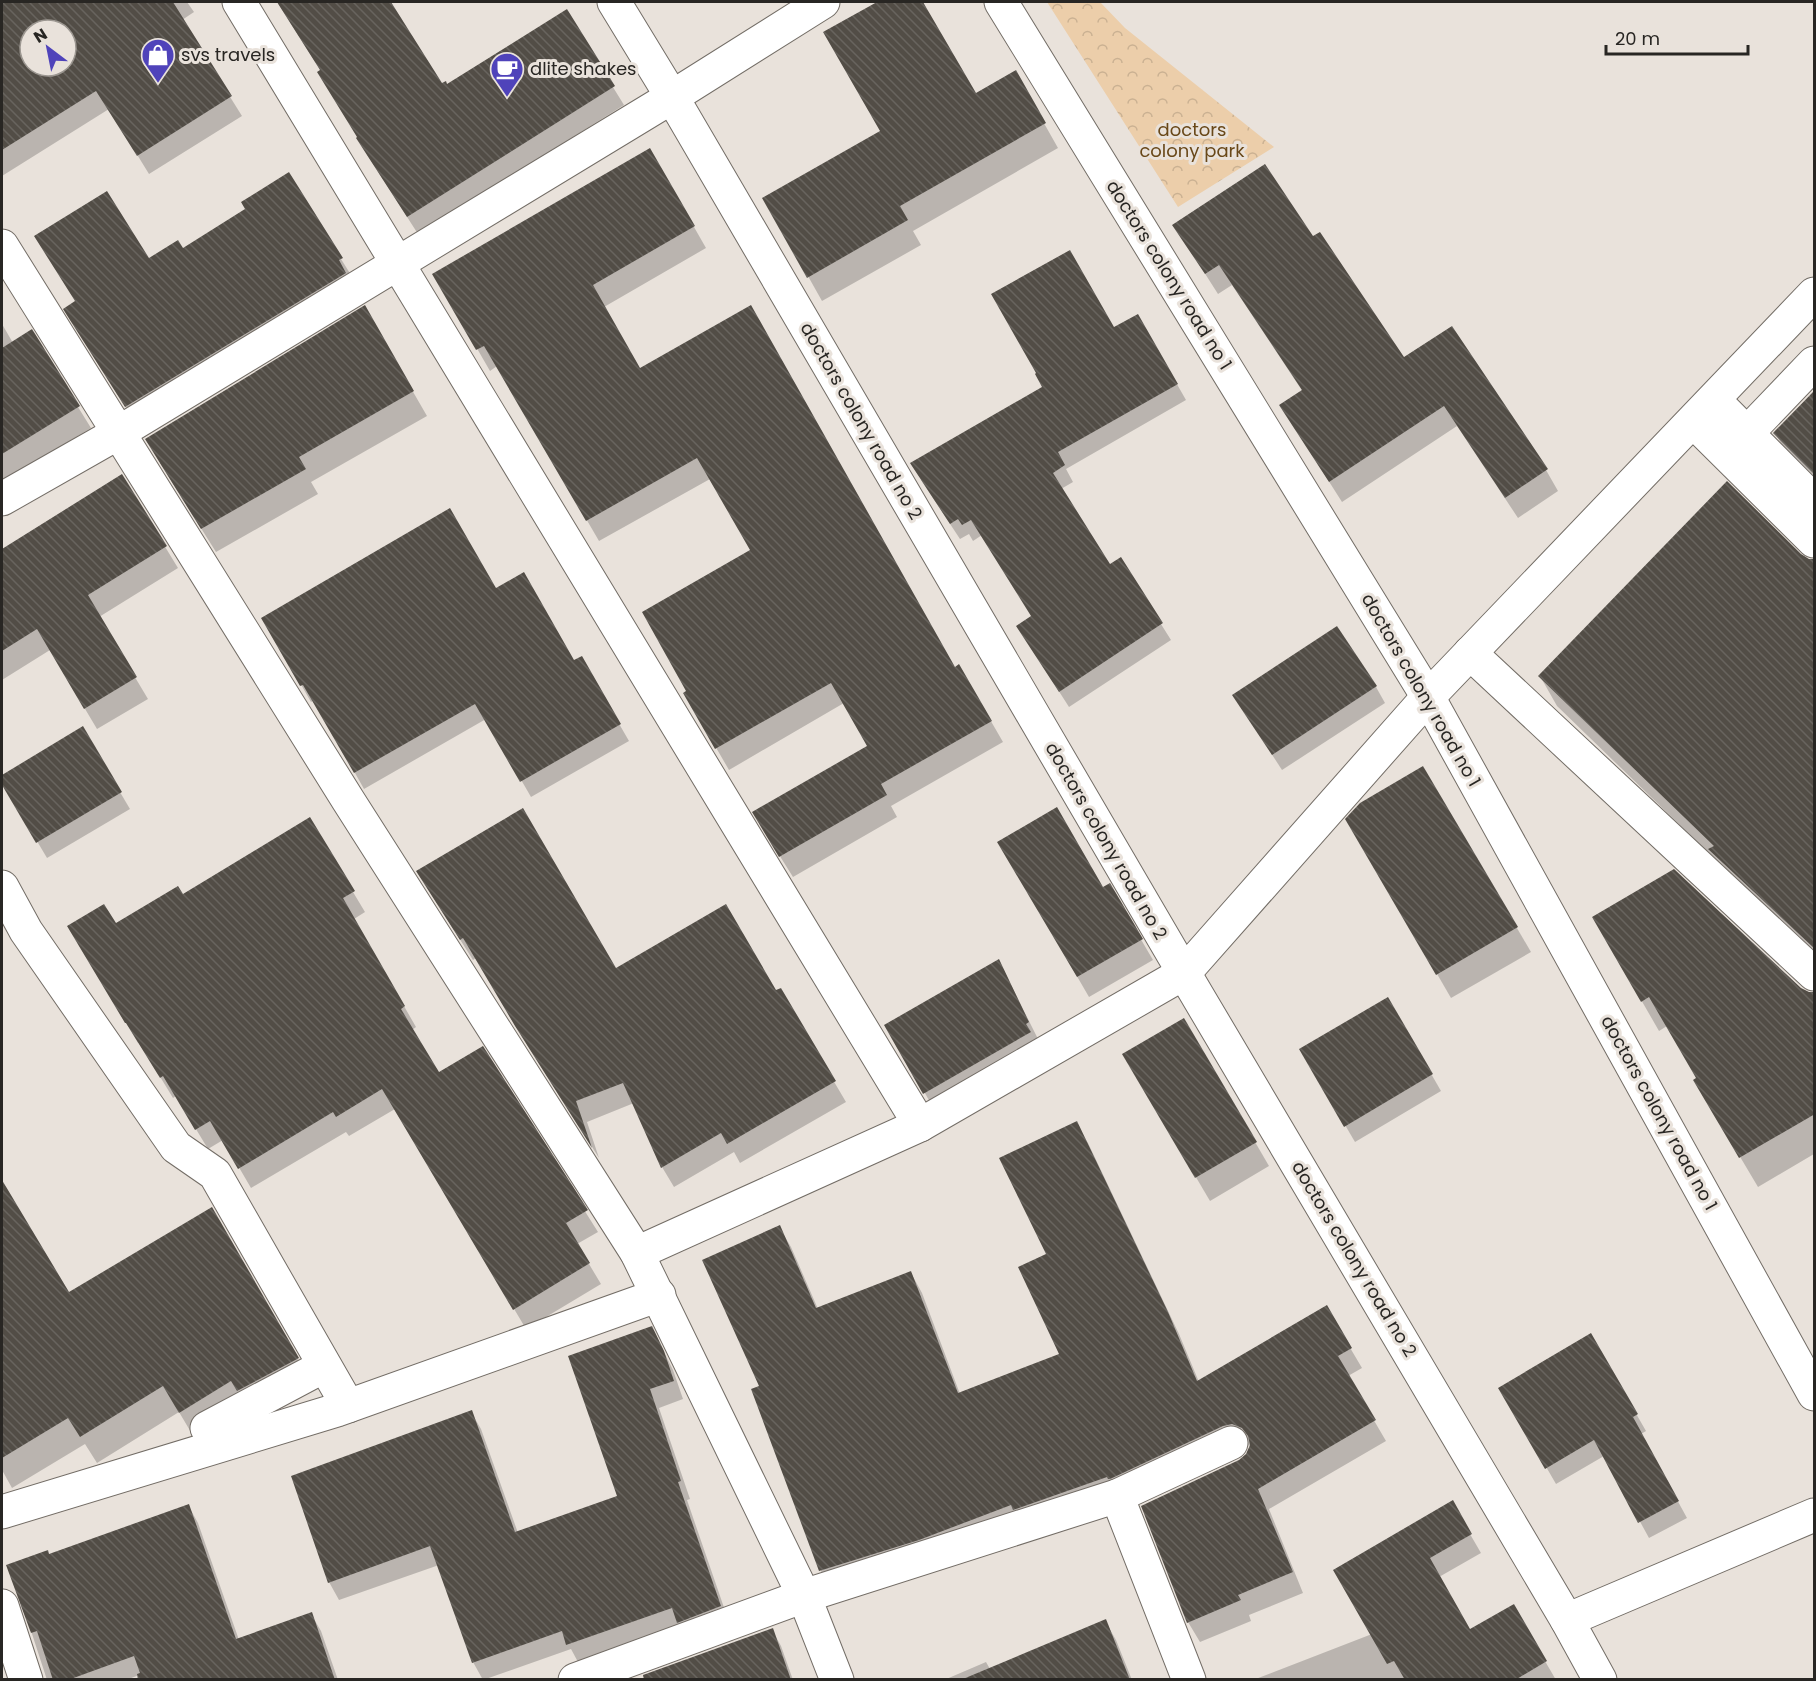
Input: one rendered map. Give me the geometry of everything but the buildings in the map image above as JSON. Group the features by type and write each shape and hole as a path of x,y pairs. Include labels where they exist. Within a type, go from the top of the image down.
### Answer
{"street":[{"path":"239,2 920,1125"},
{"name":"doctors colony road no 2","path":"614,2 1567,1620 1600,1680"},
{"path":"2,499 118,433 672,97 823,2"},
{"name":"doctors colony road no 1","path":"1001,2 1428,697 1815,1394"},
{"path":"2,246 348,800 637,1253 804,1596 837,1680"},
{"path":"637,1253 920,1125 1184,973 1428,697 1815,294"},
{"path":"1747,433 1815,363"},
{"path":"1704,411 1747,433 1815,501"},
{"path":"1704,411 1815,540"},
{"path":"1470,653 1815,974"},
{"path":"2,887 26,931 176,1148 215,1174 348,1406"},
{"path":"2,1512 348,1406 659,1295"},
{"path":"207,1428 324,1366"},
{"path":"258,1401 275,1428"},
{"path":"575,1680 804,1596 1117,1496 1231,1443"},
{"path":"1117,1496 1188,1680"},
{"path":"1567,1620 1815,1515"},
{"path":"2,1606 8,1650 26,1680"}],"green space":[{"name":"doctors colony park","path":"1047,2 1100,2 1125,28 1274,147 1178,207"}],"place":[{"name":"svs travels","path":"158,84"},
{"name":"dlite shakes","path":"507,98"}]}
